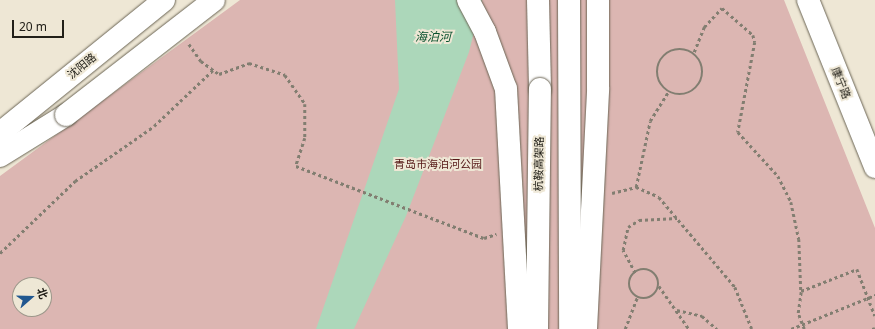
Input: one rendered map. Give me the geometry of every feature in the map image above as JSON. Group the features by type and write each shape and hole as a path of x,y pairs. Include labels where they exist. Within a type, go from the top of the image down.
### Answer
{"main road":[{"name":"沈阳路","path":"0,133 164,0"},
{"path":"0,156 66,115 214,0"},
{"path":"468,0 485,32 506,89 518,329"},
{"name":"杭鞍高架路","path":"537,329 538,0"},
{"path":"569,0 570,329"},
{"path":"586,329 598,88 598,0"},
{"name":"康宁路","path":"808,0 875,167"}],"path":[{"path":"694,52 704,26 722,8 753,35 755,42 738,132 778,176 791,202 799,239 801,291 798,313 804,329"},
{"path":"184,36 201,61 219,74 249,63 285,75 305,104 305,138 296,166 415,212"},
{"path":"680,48 694,52 703,65 702,81 683,95 668,92 656,73 660,58 680,48"},
{"path":"0,253 75,181 154,126 213,70"},
{"path":"636,187 650,121 668,92"},
{"path":"637,297 630,286 635,273 623,250 628,227 639,220 678,218"},
{"path":"801,291 857,269 875,316"},
{"path":"635,273 648,270 656,276 659,285 688,329"},
{"path":"637,297 651,298 659,285"},
{"path":"790,329 875,295"},
{"path":"625,329 637,297"},
{"path":"676,310 702,316 717,329"}],"green space":[{"name":"青岛市海泊河公园","path":"240,0 784,0 875,228 875,329 0,329 0,176"}],"water":[{"name":"海泊河","path":"395,0 482,0 469,52 406,216 354,329 316,329 399,89"}]}
